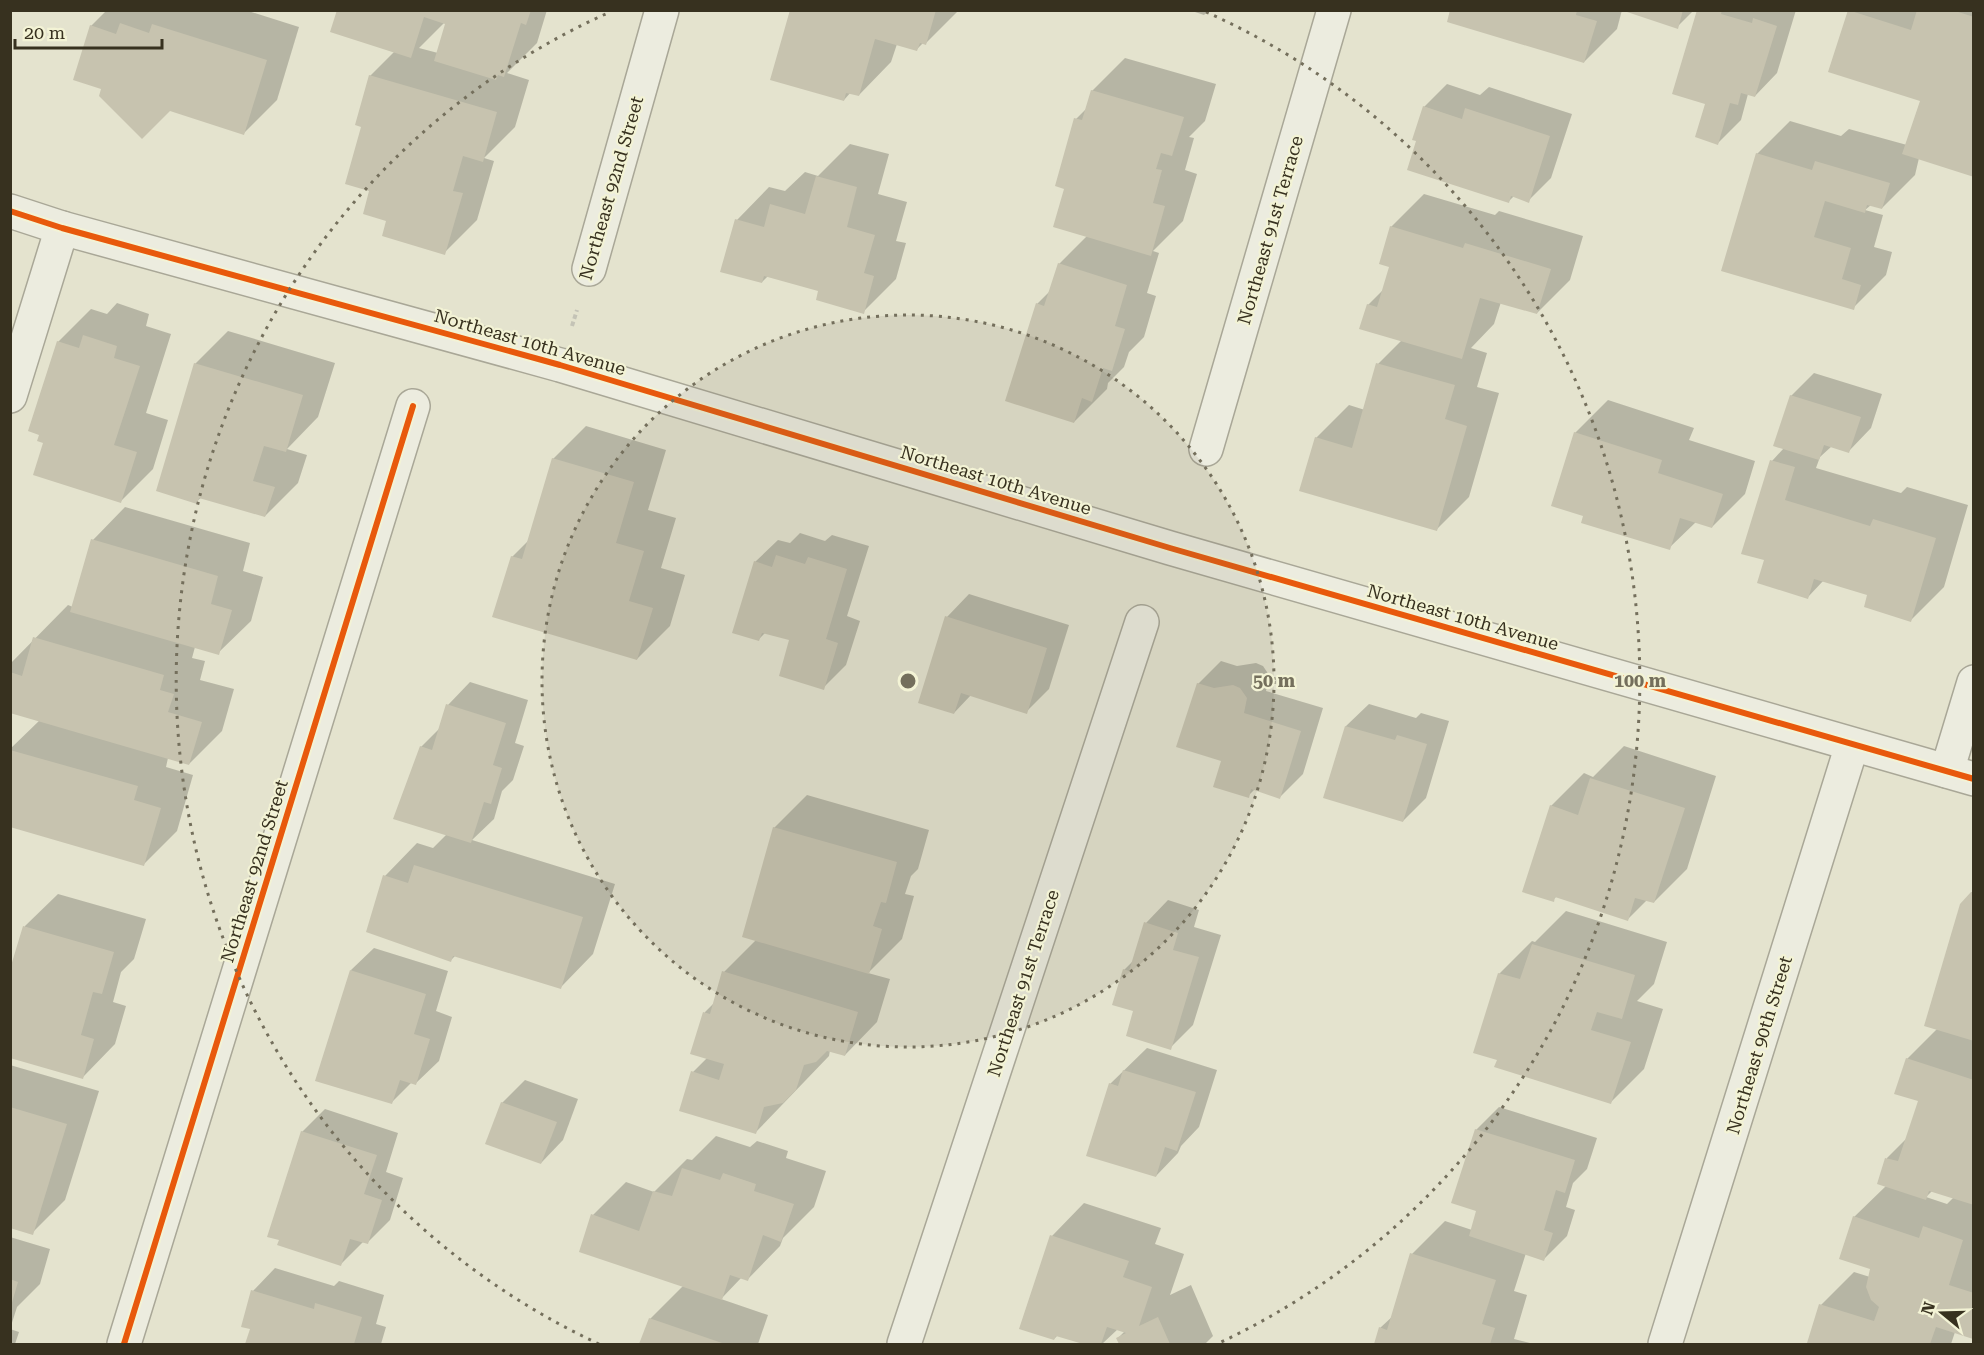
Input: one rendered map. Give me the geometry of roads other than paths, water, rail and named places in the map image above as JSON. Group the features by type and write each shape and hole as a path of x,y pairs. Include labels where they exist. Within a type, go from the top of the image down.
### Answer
{"street":[{"name":"Northeast 92nd Street","path":"589,269 662,10"},
{"name":"Northeast 91st Terrace","path":"1206,449 1334,10"},
{"name":"Northeast 10th Avenue","path":"10,211 62,228 560,365 1170,548 1960,775"},
{"path":"10,396 62,228"},
{"name":"Northeast 92nd Street","path":"124,1344 412,406"},
{"name":"Northeast 91st Terrace","path":"904,1344 1142,622"},
{"path":"1960,775 1974,682"},
{"name":"Northeast 90th Street","path":"1665,1344 1852,745"}]}
